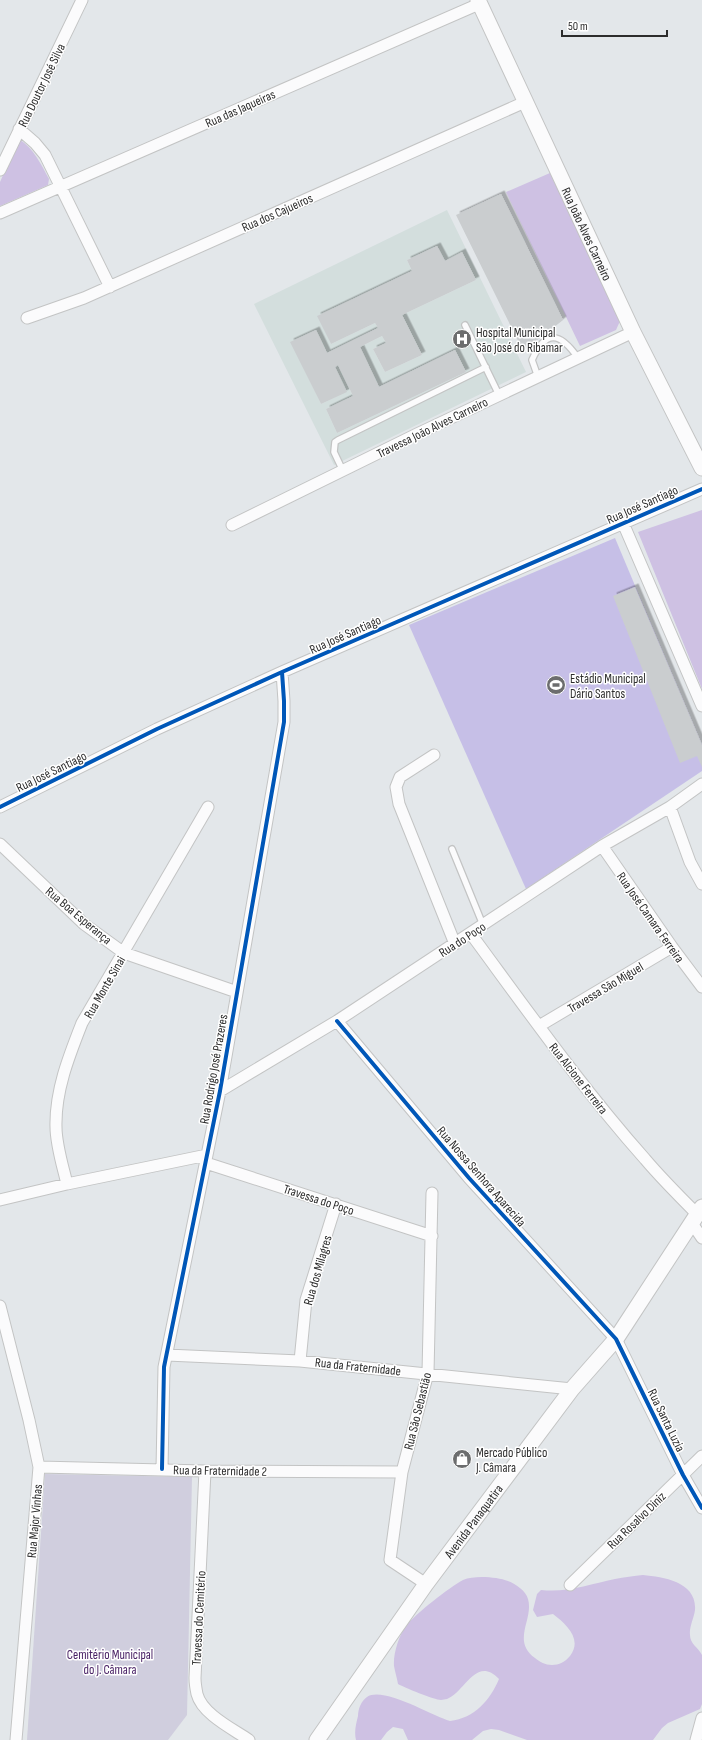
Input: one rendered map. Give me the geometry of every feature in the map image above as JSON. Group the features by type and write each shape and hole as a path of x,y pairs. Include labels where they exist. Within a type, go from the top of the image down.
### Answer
{"main road":[{"name":"Rua João Alves Carneiro","path":"479,2 633,332 702,466"},
{"name":"Avenida Panaquatira","path":"317,1740 426,1584 572,1389 616,1339 697,1214"}],"street":[{"name":"Rua Doutor José Silva","path":"0,170 82,0"},
{"name":"Rua das Jaqueiras","path":"0,213 479,2"},
{"name":"Rua dos Cajueiros","path":"27,318 65,306 110,287 525,102"},
{"path":"19,129 46,155 110,287"},
{"name":"Travessa João Alves Carneiro","path":"232,525 633,332"},
{"name":"Rua José Santiago","path":"0,807 157,729 282,672 702,489"},
{"path":"623,523 702,706"},
{"name":"Rua Rodrigo José Prazeres","path":"162,1469 162,1396 166,1354 220,1091 284,722 282,672"},
{"path":"434,755 400,777 396,787 398,804 455,944"},
{"name":"Rua do Poço","path":"220,1091 337,1021 471,934 602,846 670,807 702,784"},
{"name":"Rua Monte Sinai","path":"66,1184 56,1128 60,1090 68,1061 82,1024 208,807"},
{"path":"670,807 690,862 702,884"},
{"name":"Rua Boa Esperança","path":"0,844 84,924 124,953 237,992"},
{"name":"Rua José Camara Ferreira","path":"602,846 672,947 702,987"},
{"name":"Rua Alcione Ferreira","path":"471,934 606,1113 645,1160 697,1214 702,1238"},
{"name":"Travessa São Miguel","path":"539,1026 672,947"},
{"name":"Rua Nossa Senhora Aparecida","path":"337,1021 469,1178 616,1339"},
{"name":"Travessa do Poço","path":"0,1200 66,1184 207,1159 432,1236"},
{"name":"Rua São Sebastião","path":"426,1584 390,1560 402,1472 428,1373 432,1193"},
{"name":"Rua dos Milagres","path":"300,1361 306,1300 336,1204"},
{"name":"Rua Major Vinhas","path":"0,1306 29,1420 38,1467 16,1740"},
{"name":"Rua Santa Luzia","path":"616,1339 683,1475 702,1508"},
{"name":"Rua da Fraternidade","path":"166,1354 300,1361 572,1389"},
{"name":"Rua Rosalvo Diniz","path":"570,1585 702,1456"},
{"name":"Rua da Fraternidade 2","path":"38,1467 206,1471 402,1472"},
{"name":"Travessa do Cemitério","path":"206,1471 194,1678 197,1695 204,1707 218,1720 249,1740"},
{"path":"696,1740 702,1718"}],"lane":[{"path":"465,325 500,395"},
{"path":"538,377 532,360 539,346 548,338 563,340 569,345 578,358"},
{"path":"343,471 334,452 335,442 486,367"},
{"path":"452,849 483,926"}],"shaded area":[{"path":"19,139 29,147 40,162 49,179 48,185 0,206 0,182"},
{"path":"550,173 620,321 616,330 580,346 506,192"},
{"name":"Hospital Municipal São José do Ribamar","path":"447,210 526,372 334,465 254,304","holes":["437,246 445,261 462,253 476,280 402,315 422,355 385,372 373,349 386,343 382,336 360,347 379,387 455,350 466,372 337,433 326,409 353,396 338,365 335,367 346,392 321,404 291,342 316,330 327,353 378,328 375,323 331,344 318,316 412,271 407,260"]},
{"path":"702,510 702,689 638,532"},
{"name":"Estádio Municipal Dário Santos","path":"615,538 702,745 702,771 526,889 409,625"},
{"path":"643,1575 660,1577 678,1583 691,1593 695,1610 690,1629 690,1638 702,1655 702,1704 700,1709 668,1723 653,1740 527,1740 499,1730 491,1729 483,1731 472,1740 408,1740 403,1729 393,1727 381,1740 356,1740 355,1731 360,1705 367,1697 384,1695 396,1698 450,1721 467,1716 474,1712 491,1694 499,1679 491,1673 484,1671 471,1677 453,1695 442,1700 426,1696 398,1684 394,1666 394,1656 403,1630 410,1621 425,1608 450,1588 463,1580 480,1577 498,1578 511,1582 523,1591 527,1596 529,1607 524,1637 525,1644 528,1651 537,1659 545,1664 552,1665 562,1663 568,1658 574,1650 575,1644 574,1638 568,1627 553,1614 537,1617 533,1610 537,1594 541,1590 551,1591 578,1588 618,1578"}],"green space":[{"name":"Cemitério Municipal do J. Câmara","path":"45,1474 192,1477 187,1715 168,1740 27,1740"}],"building":[{"path":"501,194 563,320 523,351 456,215"},
{"path":"437,246 445,261 462,252 476,280 402,315 422,355 385,372 373,349 386,343 382,336 360,347 379,387 455,350 466,372 337,433 326,409 353,396 338,365 335,367 347,392 321,404 290,342 316,330 327,353 378,328 375,323 331,344 317,316 412,271 407,260"},
{"path":"635,587 702,745 702,767 697,756 680,763 613,596"}],"cycle path":[{"path":"0,807 157,729 282,672 702,489"},
{"path":"162,1469 164,1367 220,1091 284,722 282,672"},
{"path":"337,1021 469,1178 616,1339 683,1475 702,1508"}],"place":[{"name":"Hospital Municipal São José do Ribamar","path":"462,339"},
{"name":"Estádio Municipal Dário Santos","path":"556,685"},
{"name":"Mercado Público J. Câmara","path":"462,1459"}]}
